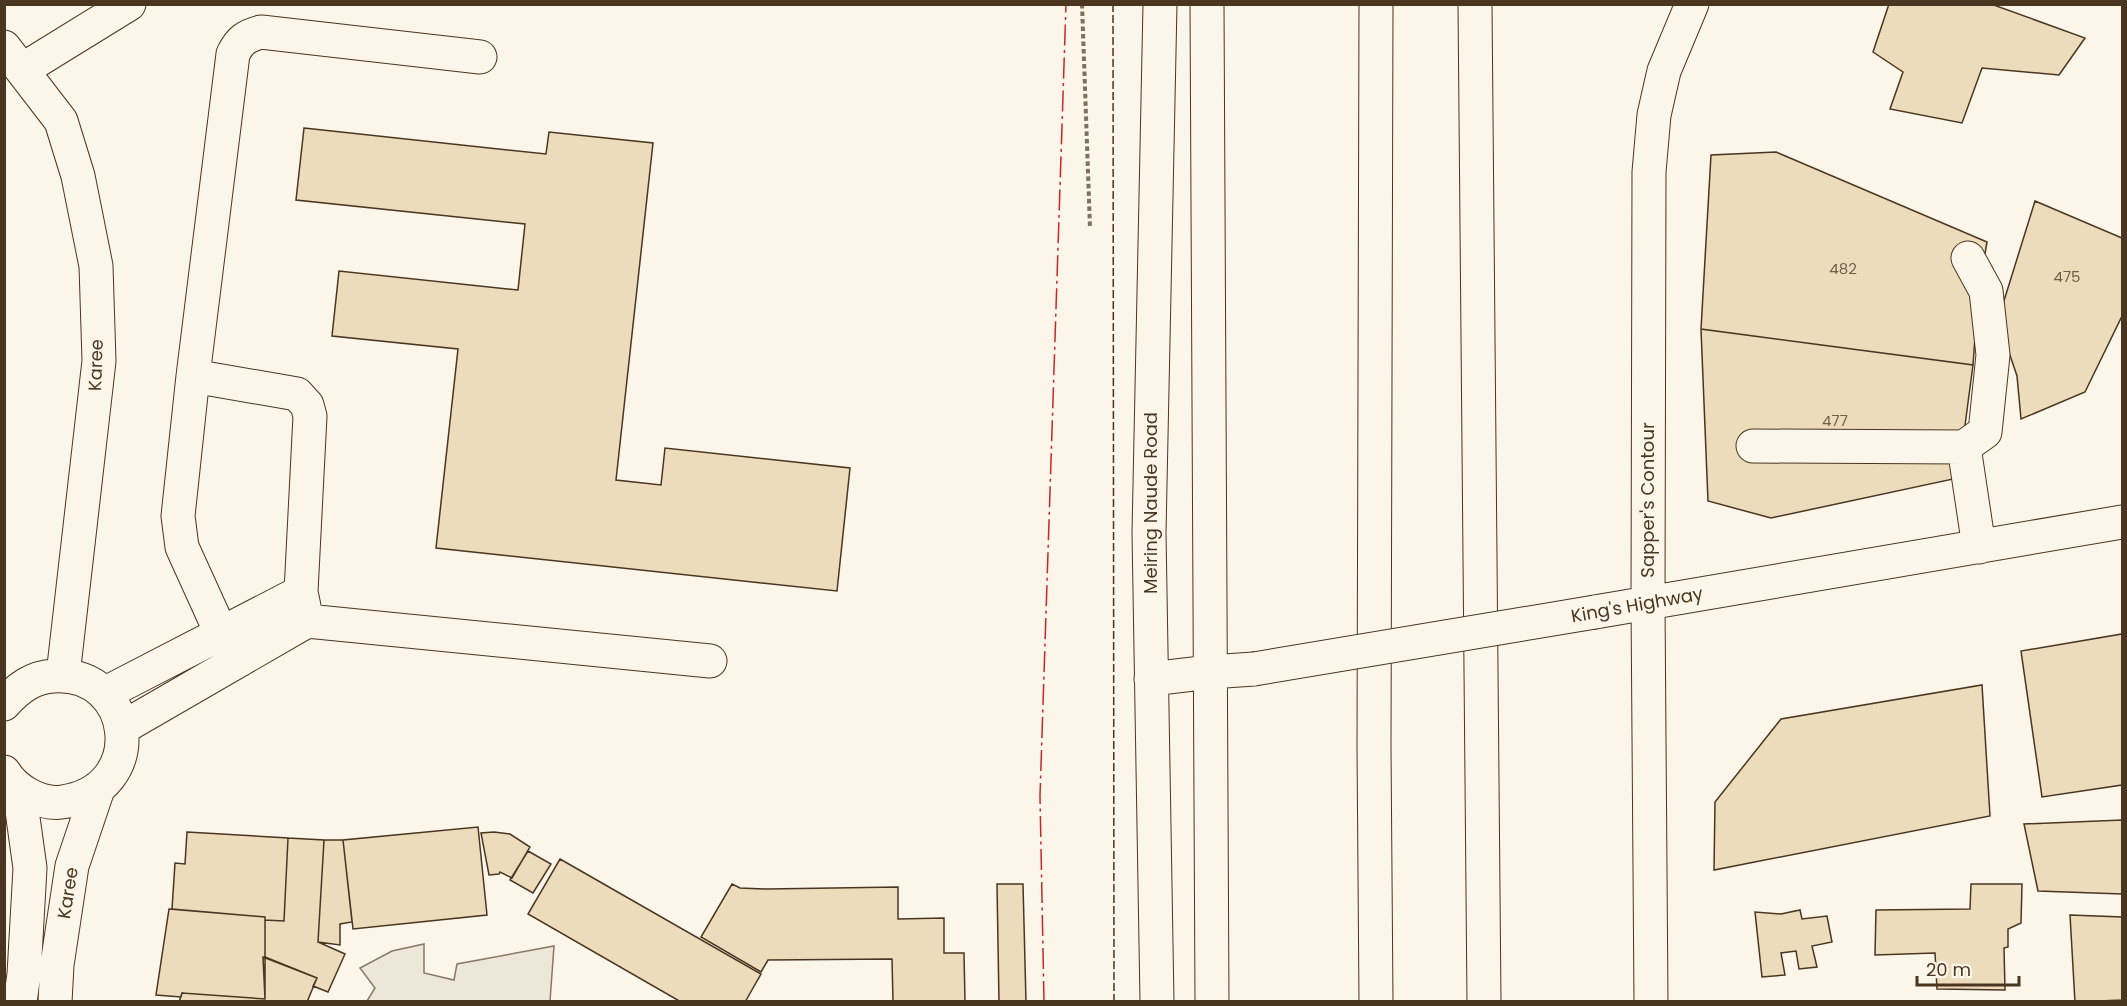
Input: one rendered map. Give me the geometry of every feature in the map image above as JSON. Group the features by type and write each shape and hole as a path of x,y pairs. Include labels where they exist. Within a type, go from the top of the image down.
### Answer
{"main road":[{"name":"Karee","path":"63,675 99,361 96,266 78,176 61,121 13,58 129,4"},
{"name":"Meiring Naude Road","path":"1157,1002 1149,533 1160,4"},
{"path":"1207,4 1212,1002"},
{"path":"1376,4 1374,759 1376,1002"},
{"path":"1475,4 1484,1002"},
{"name":"Sapper's Contour","path":"1651,1002 1648,604 1649,172 1654,115 1664,71 1692,4"},
{"path":"240,660 221,633 182,547 178,516 233,54 240,42 248,35 261,33 480,57"},
{"path":"1753,446 1964,447 1986,432 1993,355 1986,291 1968,258"},
{"path":"122,728 240,660 304,607 310,416 307,405 297,394 193,376"},
{"path":"1964,447 1978,547"},
{"name":"King's Highway","path":"1151,679 1254,669 2122,522"},
{"path":"104,694 221,633 304,607 710,662"},
{"path":"8,695 46,676 63,675 79,678 92,684 104,694 112,704 122,728 122,745 118,762 110,777 98,789 79,799 58,802 38,799 12,780"},
{"name":"Karee","path":"12,780 30,868 24,974 20,1002"},
{"name":"Karee","path":"55,1002 57,964 72,866 98,789"}],"path":[{"path":"1082,4 1090,228"}],"shaded area":[{"path":"424,944 424,973 454,980 457,964 554,946 550,1001 367,1001 375,988 360,968 392,951"}],"building":[{"path":"1889,4 1991,4 2085,38 2059,75 1982,68 1962,123 1890,109 1903,72 1873,52"},
{"path":"304,128 546,154 549,132 653,143 616,480 661,485 665,448 850,468 837,591 436,548 458,349 332,336 339,271 518,290 525,224 296,200"},
{"path":"1776,152 1987,242 1978,295 1973,365 1701,329 1711,155"},
{"path":"2035,201 2122,238 2122,316 2085,392 2021,419 2017,376 1998,320"},
{"path":"1701,329 1973,365 1958,478 1771,518 1708,501"},
{"path":"2122,634 2122,785 2042,797 2021,651"},
{"path":"1982,685 1990,816 1714,870 1715,802 1781,719"},
{"path":"2122,820 2122,894 2038,891 2024,824"},
{"path":"478,827 487,915 353,929 343,840"},
{"path":"187,832 288,838 284,921 265,920 265,917 172,909 175,863 185,864"},
{"path":"481,833 510,834 530,847 512,878 500,872 489,875"},
{"path":"288,838 324,840 318,942 345,954 328,992 313,986 317,978 265,957 265,920 284,921"},
{"path":"324,840 343,840 352,922 340,924 340,945 318,942"},
{"path":"528,851 551,864 533,893 510,880"},
{"path":"560,859 761,974 745,1002 681,1002 528,914"},
{"path":"732,884 740,888 767,889 898,887 898,919 944,918 944,953 964,953 965,1002 893,1002 892,959 768,960 761,972 701,937"},
{"path":"997,884 1023,884 1026,1002 999,1002"},
{"path":"1971,884 2022,884 2021,923 2008,929 2008,947 2004,948 2005,990 1937,989 1935,953 1875,955 1876,910 1970,909"},
{"path":"169,909 265,917 265,999 182,993 181,997 156,995"},
{"path":"1800,910 1802,919 1827,916 1832,942 1812,946 1817,967 1799,969 1796,951 1781,953 1785,975 1762,977 1755,912 1781,914"},
{"path":"2070,915 2122,917 2122,1000 2075,1002"},
{"path":"263,957 317,978 307,1002 179,1002 182,993 265,999"}],"fence":[{"path":"1113,4 1114,1002"}],"power":[{"path":"1044,1002 1040,796 1066,4"}]}
